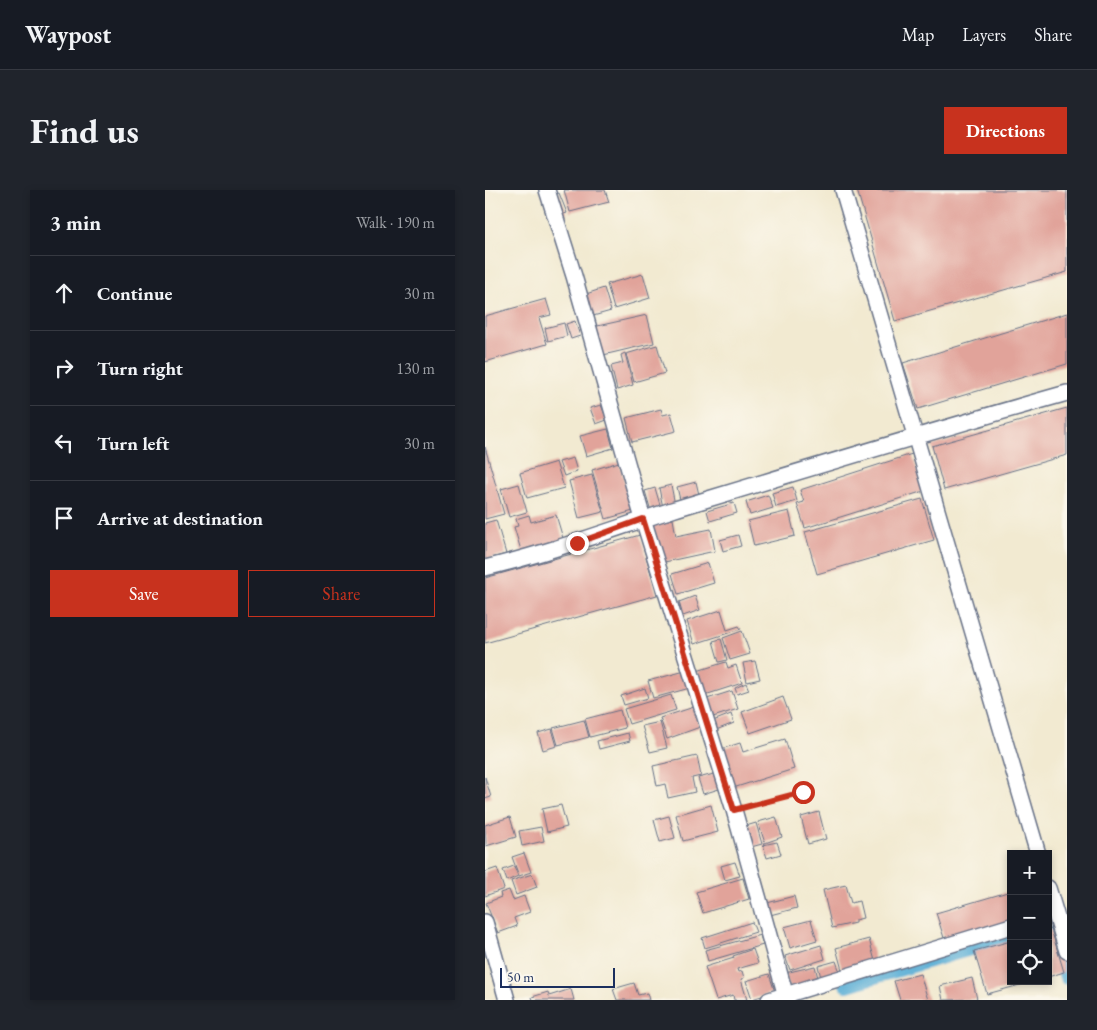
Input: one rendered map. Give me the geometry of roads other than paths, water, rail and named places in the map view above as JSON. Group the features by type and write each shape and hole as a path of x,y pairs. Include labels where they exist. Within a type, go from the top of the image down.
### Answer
{"street":[{"path":"547,190 574,276 643,519 734,810 786,998"},
{"path":"843,190 1037,850"},
{"path":"485,568 521,560 577,543 643,519 916,436 1067,393"},
{"path":"1051,895 1067,951"},
{"path":"485,922 507,1000"},
{"path":"769,1000 786,998 1007,927"}],"waterway":[{"path":"1054,934 1067,977"},
{"path":"847,984 1007,937"}]}
